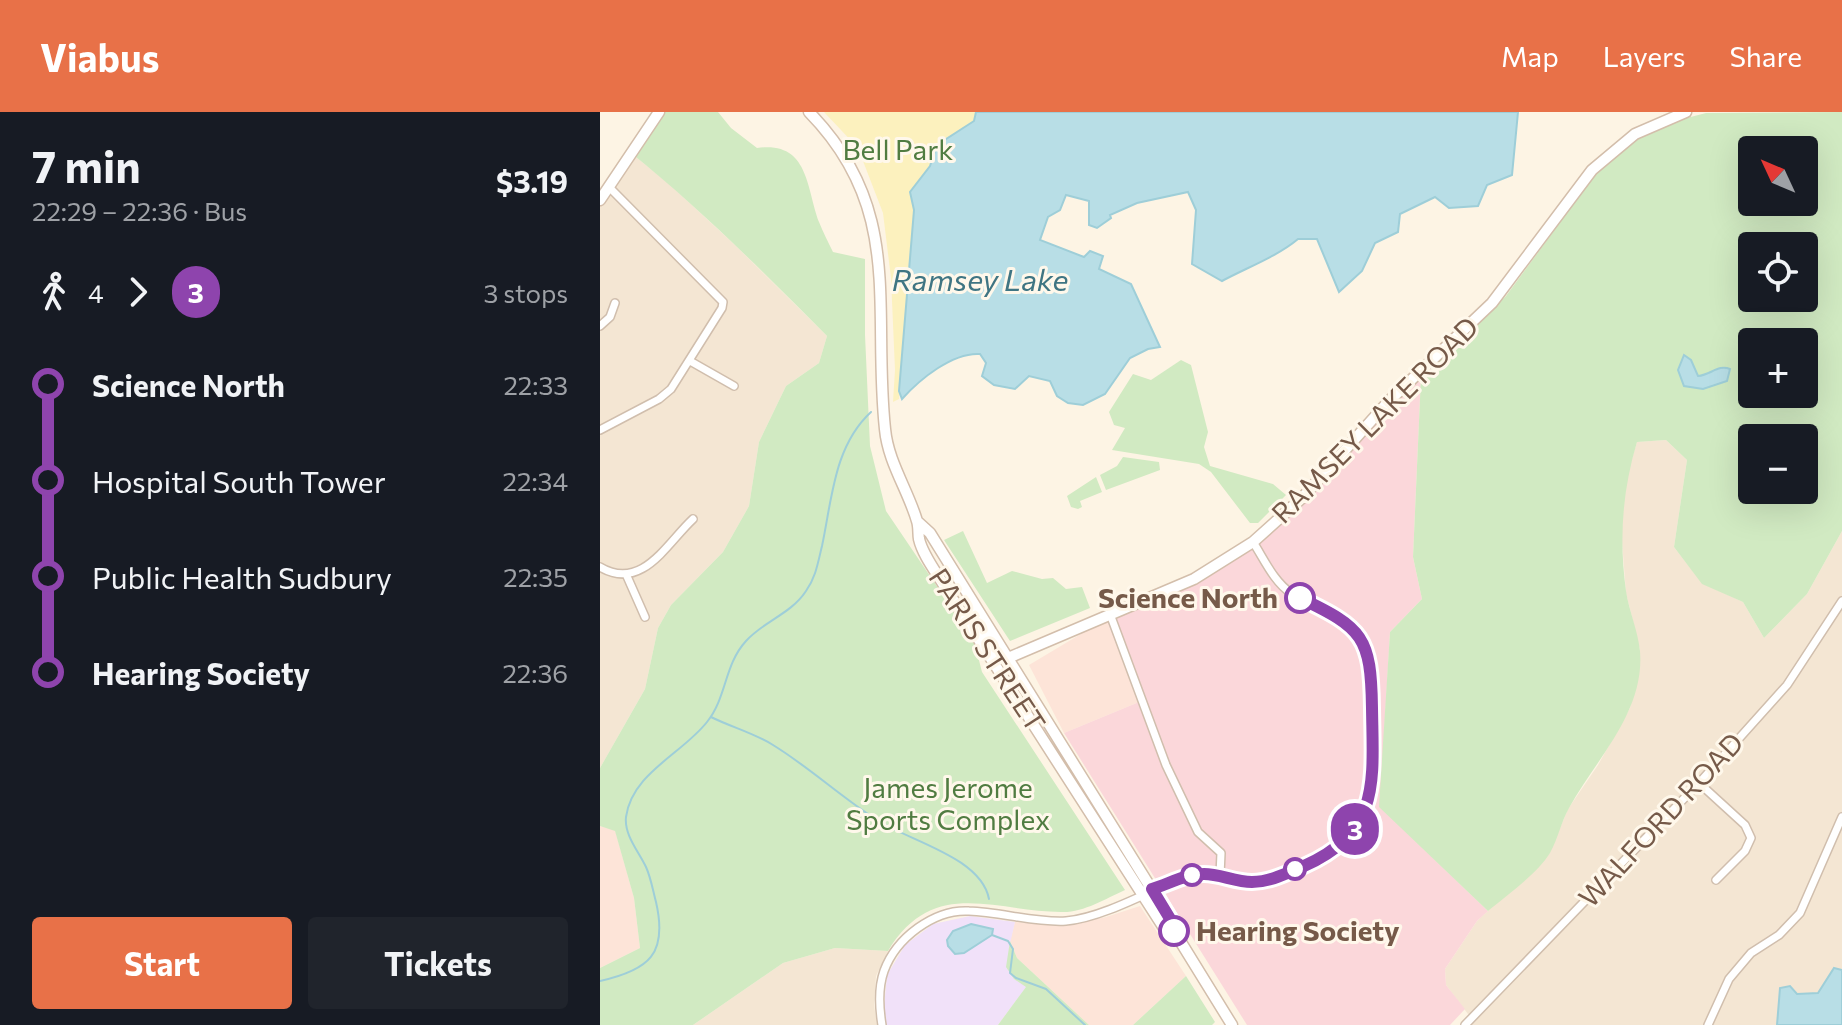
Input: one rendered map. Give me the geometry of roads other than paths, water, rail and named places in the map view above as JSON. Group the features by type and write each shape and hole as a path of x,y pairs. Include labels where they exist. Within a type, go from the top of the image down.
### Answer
{"main road":[{"path":"600,200 659,112"},
{"name":"PARIS STREET","path":"809,112 840,147 859,181 872,217 880,283 885,433 900,482 918,522 919,540 1003,678 1147,892 1172,922 1174,931 1232,1025"},
{"name":"RAMSEY LAKE ROAD","path":"1008,658 1194,579 1253,542 1303,497 1388,402 1492,303 1592,170 1635,134 1686,112"},
{"name":"PARIS STREET","path":"918,522 930,533 1008,658 1147,892"},
{"path":"919,540 995,651 1008,658 1002,669 1003,678"}],"street":[{"path":"600,430 659,399 671,389 723,302 609,187"},
{"path":"600,326 610,317 615,303"},
{"path":"690,361 734,386"},
{"path":"600,567 626,574 637,572 650,565 693,519"},
{"path":"882,1025 879,1005 884,970 903,940 933,919 966,910 1064,921 1090,917 1186,876 1220,875 1239,881 1263,881 1278,877 1333,851 1351,834 1368,803 1371,783 1372,667 1365,645 1348,624 1289,592 1253,542"},
{"path":"626,574 645,617"},
{"name":"WALFORD ROAD","path":"1465,1025 1699,783 1787,685 1842,601"},
{"path":"1110,614 1166,765 1198,832 1221,853 1220,875"},
{"path":"1699,783 1745,825 1751,838 1745,851 1716,880"},
{"path":"1708,1025 1729,979 1751,953 1779,935 1800,913 1842,817"}],"water":[{"name":"Ramsey Lake","path":"976,112 1518,112 1512,175 1487,185 1478,206 1449,208 1435,197 1400,214 1398,232 1375,243 1362,271 1339,292 1317,239 1298,239 1222,281 1192,264 1196,210 1188,192 1137,203 1110,215 1111,218 1097,228 1089,225 1089,201 1066,195 1060,210 1048,217 1040,240 1084,257 1090,251 1103,256 1099,269 1131,284 1160,347 1130,358 1105,394 1083,405 1068,403 1057,396 1050,381 1029,376 1015,389 994,385 982,376 986,363 980,354 948,362 927,375 902,399 899,391 914,210 910,192 930,166 937,145 974,121"},
{"path":"1684,355 1691,360 1698,376 1722,368 1730,369 1727,381 1703,389 1684,386 1678,370"},
{"path":"971,924 993,929 992,935 964,953 955,954 947,940 953,931"},
{"path":"1834,968 1842,970 1842,1025 1777,1025 1780,988 1790,986 1797,994 1818,993"}],"waterway":[{"path":"600,981 642,965 651,957 659,935 656,902 649,876 627,830 630,802 648,776 707,722 714,712 733,660 746,641 793,606 809,586 818,564 842,457 849,441 871,412"},
{"path":"711,717 773,745 877,820 958,861 983,884 989,899"},
{"path":"992,935 1008,941 1013,949 1010,973 1046,989 1085,1025"}],"place":[{"name":"Science North","path":"1300,598"},
{"name":"Hearing Society","path":"1174,931"}],"park label":[{"name":"Bell Park","path":"898,150"},
{"name":"James Jerome Sports Complex","path":"948,804"}]}
